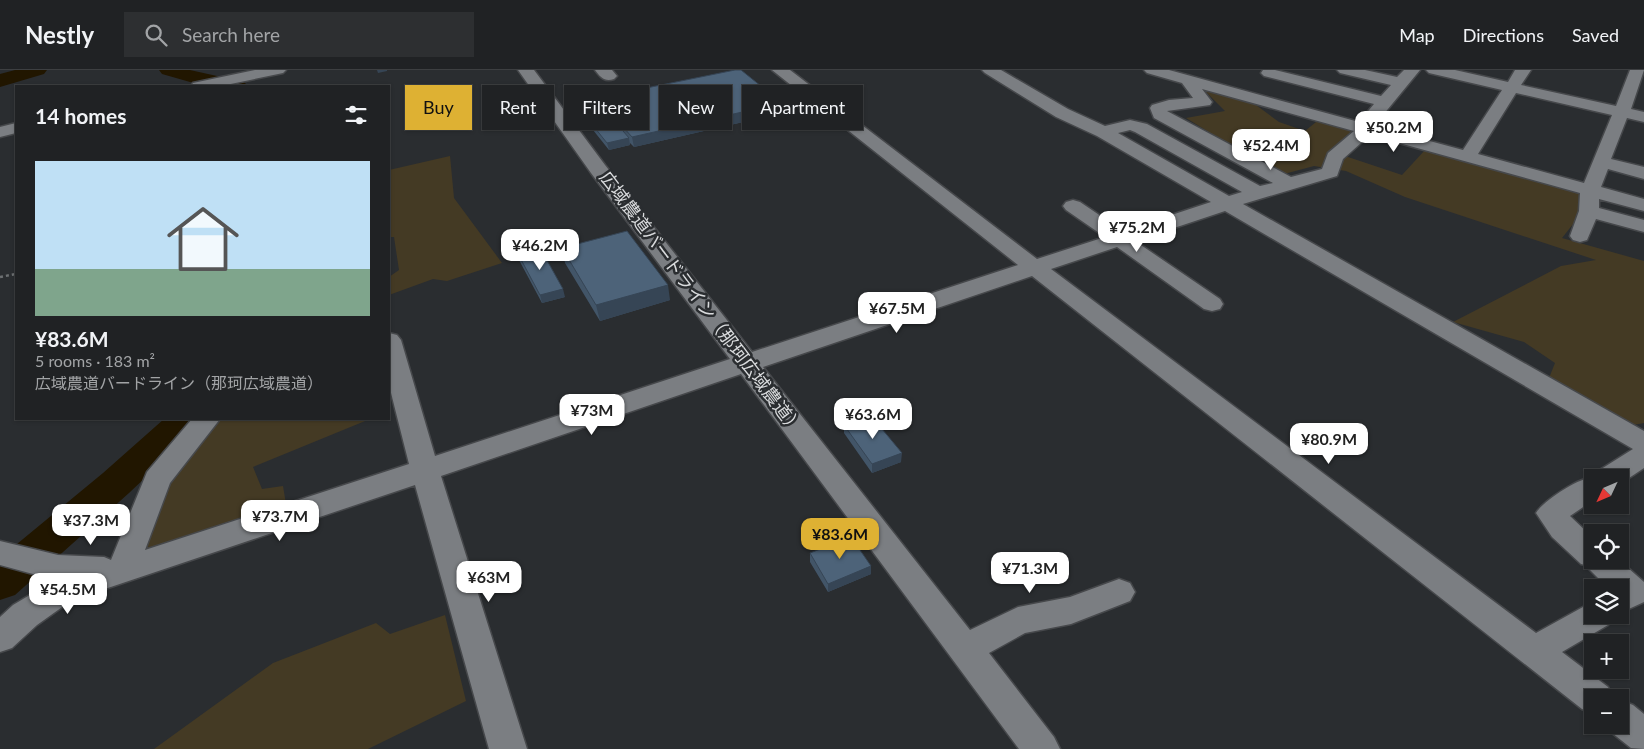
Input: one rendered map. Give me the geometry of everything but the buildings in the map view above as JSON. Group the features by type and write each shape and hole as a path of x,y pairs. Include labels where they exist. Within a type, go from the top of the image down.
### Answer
{"street":[{"path":"205,85 278,70"},
{"name":"広域農道バードライン（那珂広域農道）","path":"526,70 598,169 1041,749"},
{"path":"780,70 1584,689"},
{"path":"990,70 1062,113 1103,132 1644,443"},
{"path":"1152,70 1191,81 1251,93 1363,128 1644,205"},
{"path":"1345,70 1401,83"},
{"path":"0,638 26,615 61,591 1258,193 1330,172 1334,157 1363,133 1363,128 1412,70"},
{"path":"1434,70 1644,117"},
{"path":"1468,156 1523,70"},
{"path":"1580,236 1589,211 1590,190 1638,70"},
{"path":"1251,93 1271,72 1384,102"},
{"path":"250,75 281,85"},
{"path":"1228,76 1241,88 1251,93"},
{"path":"1191,81 1189,82 1204,102 1169,105 1158,108 1160,114 1289,184"},
{"path":"1103,132 1130,124 1141,128 1258,193"},
{"path":"0,132 15,128"},
{"path":"1601,162 1644,173"},
{"path":"1073,206 1212,304"},
{"path":"1589,211 1644,226"},
{"path":"390,344 424,471 508,749"},
{"path":"122,571 157,479 206,420"},
{"path":"1622,469 1644,455"},
{"path":"1584,492 1551,513 1563,529 1584,548"},
{"path":"0,553 58,568 122,571"},
{"path":"1608,569 1619,579"},
{"path":"964,649 1018,621 1071,610 1119,592"},
{"path":"1535,651 1584,622"},
{"path":"1629,724 1644,736"}],"path":[{"path":"0,277 15,274"}],"shaded area":[{"path":"1200,86 1245,97 1279,122 1305,131 1321,118 1355,128 1330,151 1402,175 1425,150 1583,191 1581,214 1562,238 1644,261 1644,423 1628,426 1547,383 1555,363 1524,342 1453,322 1561,266 1596,260 1405,197 1346,171 1314,166 1284,174 1251,158 1186,118 1225,111"},
{"path":"450,156 454,198 502,263 447,281 433,279 390,295 390,276 399,270 394,237 390,237 390,170"},
{"path":"214,420 368,420 253,467 262,489 283,486 286,504 137,552 164,479"},
{"path":"445,615 466,701 368,749 154,749 273,663 376,623 390,634"}],"waterway":[{"path":"0,81 37,70"},
{"path":"169,70 198,79 231,85"},
{"path":"0,583 116,483 185,420"}]}
